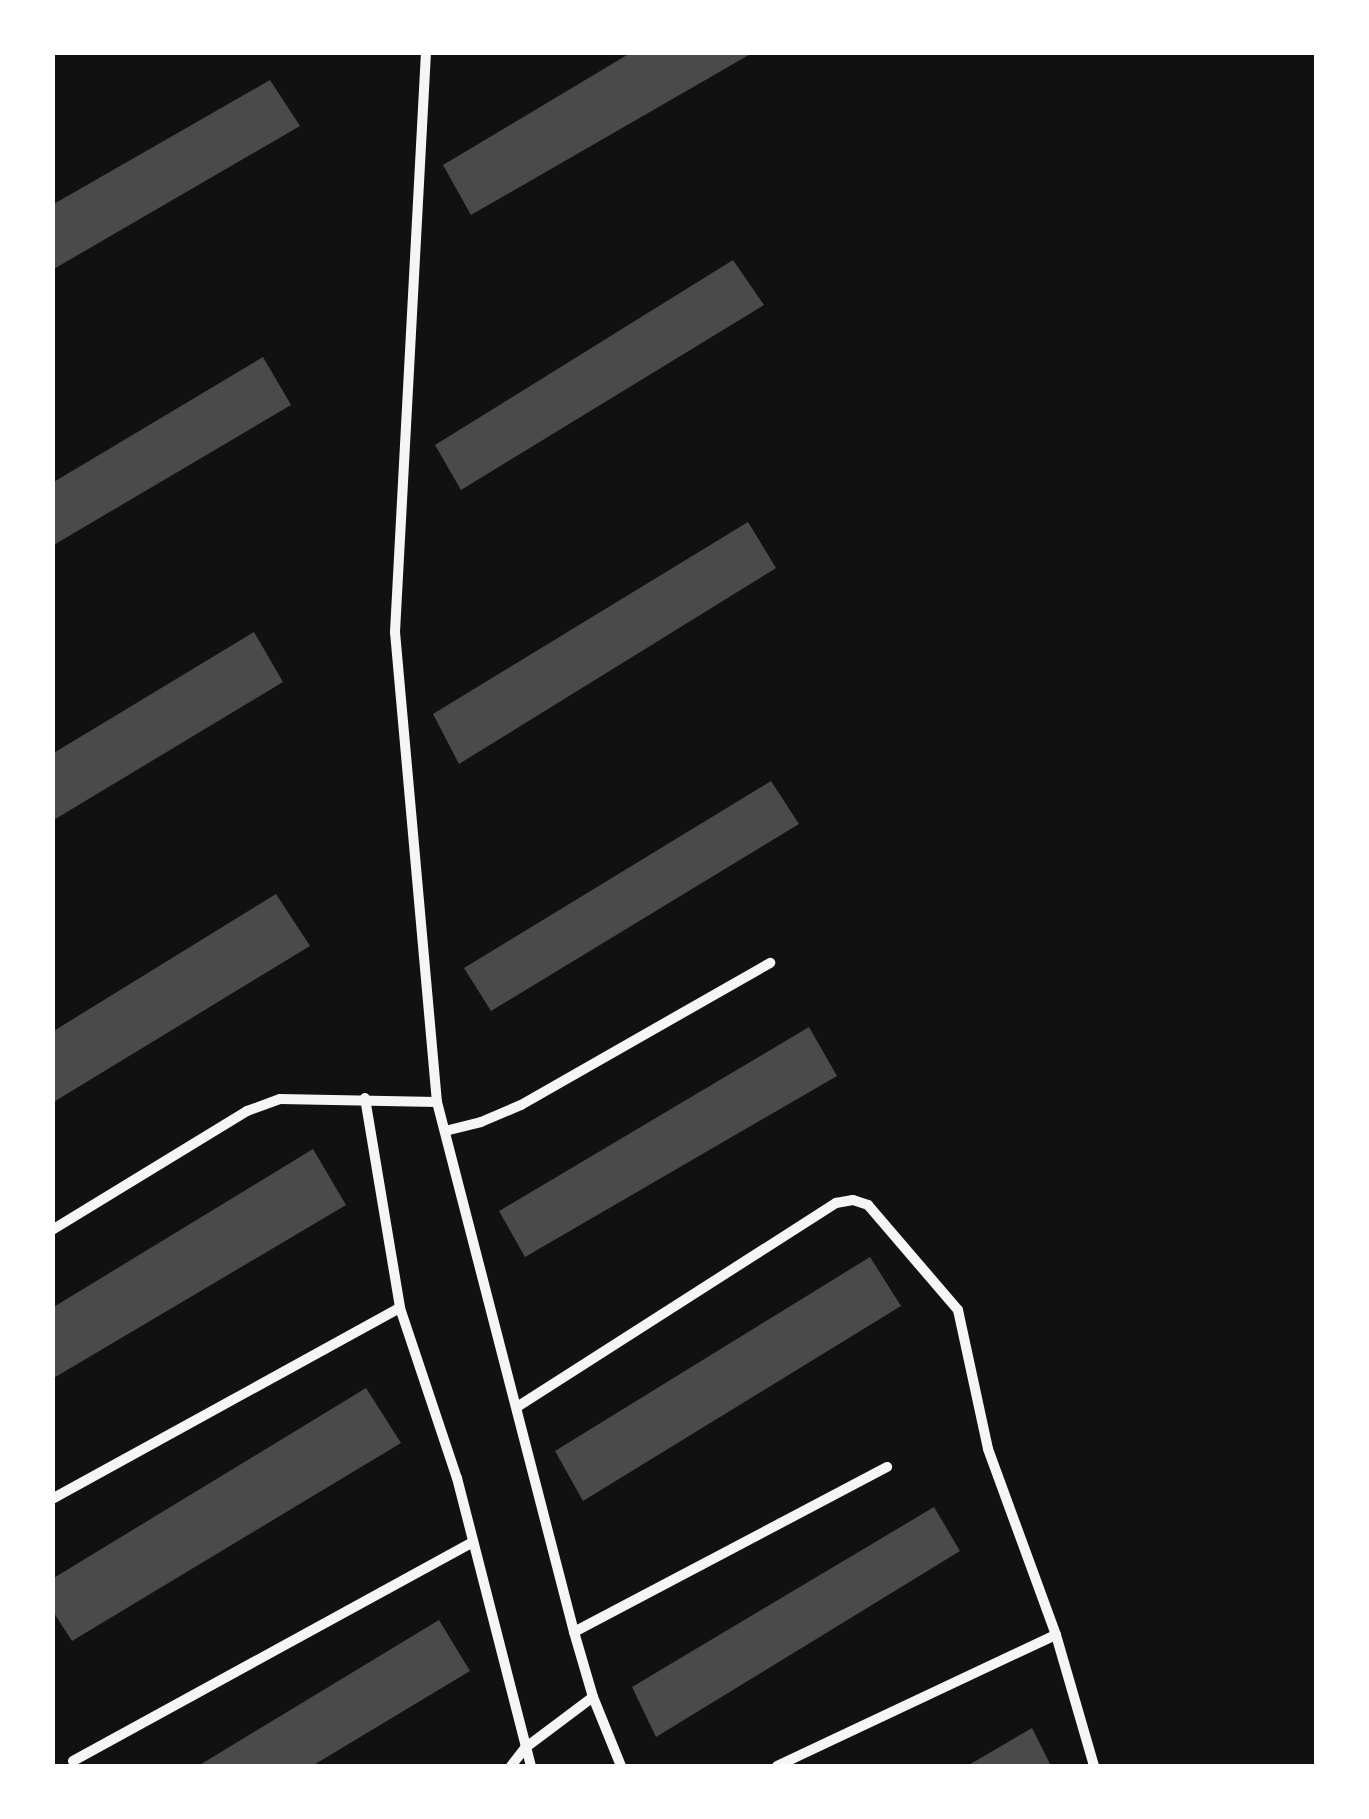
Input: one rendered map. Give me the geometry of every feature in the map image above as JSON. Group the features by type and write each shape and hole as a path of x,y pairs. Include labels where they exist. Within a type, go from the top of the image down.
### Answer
{"street":[{"path":"426,52 395,632 437,1102 574,1632 592,1697 620,1766"},
{"path":"445,1131 481,1122 520,1105 770,963"},
{"path":"365,1098 400,1308 457,1478 531,1766"},
{"path":"52,1230 247,1111 280,1099 437,1102"},
{"path":"517,1407 836,1203 853,1200 868,1206 958,1310 988,1449 1056,1636 1094,1766"},
{"path":"52,1499 400,1308"},
{"path":"574,1632 886,1467"},
{"path":"73,1760 472,1543"},
{"path":"777,1766 1056,1636"},
{"path":"511,1766 524,1748 592,1697"}],"building":[{"path":"632,52 754,52 471,215 443,165"},
{"path":"270,80 300,126 52,270 52,205"},
{"path":"733,260 764,305 461,490 435,445"},
{"path":"263,357 291,405 52,546 52,483"},
{"path":"748,522 776,568 459,764 433,714"},
{"path":"254,632 283,682 52,821 52,754"},
{"path":"771,781 799,824 491,1011 464,968"},
{"path":"276,894 310,946 52,1103 52,1032"},
{"path":"809,1027 837,1076 525,1257 499,1211"},
{"path":"313,1149 346,1205 52,1379 52,1308"},
{"path":"870,1257 901,1306 583,1501 555,1451"},
{"path":"366,1388 401,1443 72,1641 52,1610 52,1579"},
{"path":"934,1507 960,1551 656,1737 632,1687"},
{"path":"439,1620 470,1671 312,1766 198,1766"},
{"path":"1032,1728 1051,1766 967,1766"}]}
